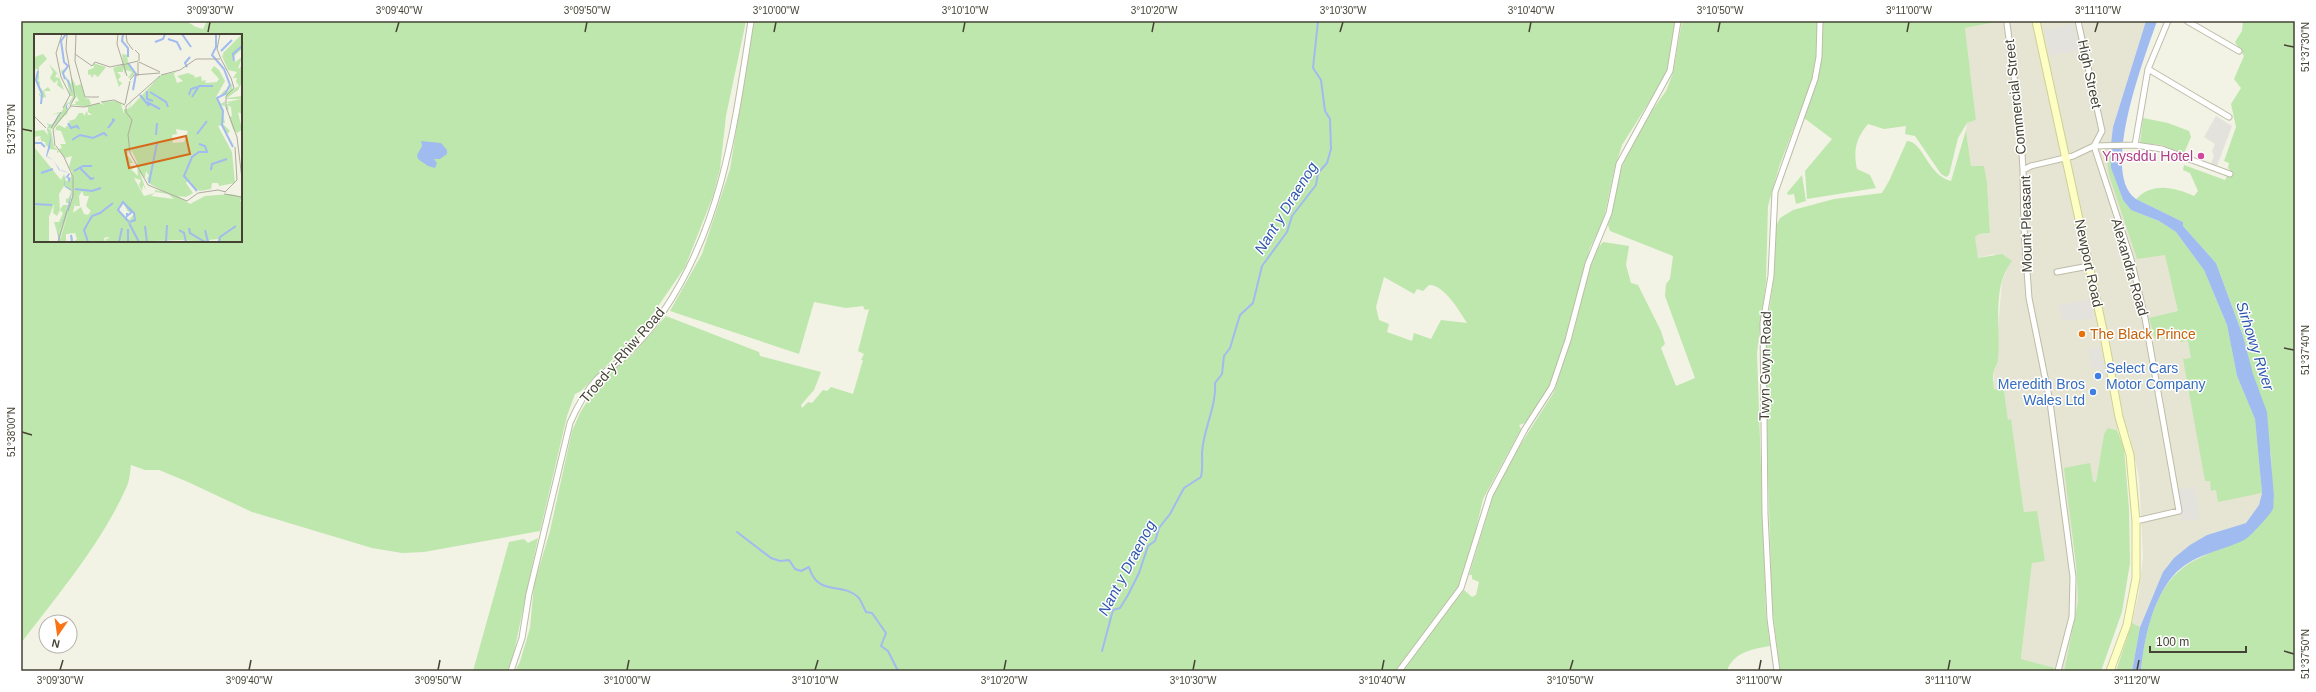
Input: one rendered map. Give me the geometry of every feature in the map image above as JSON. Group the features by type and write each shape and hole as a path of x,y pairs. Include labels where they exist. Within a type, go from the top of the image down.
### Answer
{"main road":[{"name":"Newport Road","path":"2036,21 2104,330 2119,417 2130,455 2136,521 2136,578 2127,625 2110,671"}],"street":[{"name":"Troed-y-Rhiw Road","path":"511,671 522,638 529,594 570,423 579,403 598,379 624,357 645,334 662,312 688,271 722,182 751,21"},
{"path":"1399,671 1461,588 1490,495 1522,434 1552,387 1568,340 1588,264 1609,213 1619,164 1670,71 1678,21"},
{"name":"Twyn Gwyn Road","path":"1777,671 1770,619 1765,514 1763,323 1771,276 1775,192 1815,79 1819,57 1820,21"},
{"name":"High Street","path":"2078,21 2101,127 2099,138 2094,146"},
{"path":"2135,145 2148,69 2168,21"},
{"path":"2187,21 2239,51"},
{"name":"Commercial Street","path":"2007,24 2020,121 2023,170"},
{"path":"2148,69 2229,117"},
{"path":"2066,158 2094,146 2135,145 2162,149 2230,174"},
{"name":"Alexandra Road","path":"2094,146 2131,259 2145,318 2179,511 2136,521"},
{"name":"Mount Pleasant","path":"2058,671 2072,617 2073,577 2050,402 2032,322 2024,229 2023,170 2043,162 2066,158"},
{"path":"2057,272 2089,266"}],"shaded area":[{"path":"2002,21 2146,21 2113,127 2110,152 2111,168 2123,200 2131,210 2142,213 2176,232 2204,270 2227,325 2237,376 2255,419 2257,435 2262,493 2259,505 2246,523 2207,535 2154,593 2140,627 2132,623 2139,592 2143,556 2139,477 2129,432 2109,428 2104,434 2096,482 2093,481 2069,506 2078,601 2064,670 2021,660 2032,563 2045,560 2024,512 2011,420 2008,420 2004,390 1994,389 1994,371 1998,362 1998,329 2002,282 2007,268 1994,254 1978,258 1974,240 1979,234 1990,233 1987,182 1984,166 1971,166 1966,130 1967,123 1976,120 1965,28"},
{"path":"2073,24 2080,50 2051,56 2044,30"},
{"path":"2216,116 2232,126 2217,166 2211,164 2214,156 2212,151 2215,144 2204,137"},
{"path":"2091,299 2095,318 2077,321 2075,311 2076,319 2062,321 2059,305"},
{"path":"2100,347 2107,379 2102,380 2099,367 2092,369 2088,349"},
{"path":"2195,487 2199,519 2182,521 2178,489"}],"green space":[{"path":"21,21 186,21 203,29 207,21 746,21 726,116 720,169 713,196 685,267 641,331 581,391 575,394 567,416 540,531 424,552 402,553 372,548 252,512 159,470 145,470 131,465 127,486 117,507 106,527 79,567 43,614 38,614 38,621 21,643"},
{"path":"754,21 1675,21 1671,58 1666,75 1622,145 1614,171 1603,222 1590,248 1567,336 1547,393 1528,422 1519,425 1521,429 1483,499 1468,563 1459,586 1396,671 515,671 520,662 530,628 534,585 550,531 572,431 581,411 601,380 633,354 666,316 759,352 760,356 821,372 814,390 801,405 802,408 808,402 812,403 823,390 827,391 831,387 853,394 863,360 861,360 864,354 858,351 869,309 865,310 863,306 846,308 814,302 799,354 670,311 702,254 730,169","holes":["1384,277 1414,294 1417,289 1423,291 1429,285 1435,286 1446,294 1467,323 1441,320 1431,339 1414,333 1412,341 1387,332 1389,324 1379,320 1376,307"]},
{"path":"1682,21 1818,21 1816,62 1812,80 1779,167 1768,206 1766,282 1757,353 1766,614 1770,646 1744,652 1734,660 1727,671 1402,671 1439,619 1464,590 1472,597 1476,595 1479,582 1472,579 1472,575 1469,575 1495,490 1505,469 1554,392 1572,338 1590,267 1597,249 1603,242 1629,246 1626,265 1631,283 1638,285 1661,331 1665,344 1661,348 1676,386 1695,378 1665,296 1666,284 1670,279 1673,256 1610,231 1608,225 1620,172 1627,154 1641,126 1666,91 1673,73"},
{"path":"1823,21 2002,21 1965,28 1976,120 1967,123 1958,138 1949,175 1946,177 1941,174 1915,136 1905,134 1906,126 1884,129 1868,124 1858,139 1855,156 1857,169 1870,175 1876,188 1807,199 1805,171 1832,139 1804,118 1816,82 1822,47"},
{"path":"2243,21 2295,21 2295,671 2141,671 2142,657 2152,614 2158,600 2174,576 2188,564 2223,544 2273,509 2271,454 2243,336 2216,263 2183,226 2183,222 2136,199 2149,190 2157,188 2179,190 2194,196 2198,191 2190,173 2183,170 2184,165 2225,180 2230,170 2228,168 2229,163 2224,161 2236,127 2231,104 2241,88 2234,79 2244,56 2235,42 2242,31"},
{"path":"2143,118 2168,123 2189,131 2191,137 2184,153 2183,154 2162,145 2140,143"},
{"path":"1966,130 1971,166 1984,166 1987,182 1990,233 1979,234 1975,237 1978,258 2002,254 2012,261 2005,271 1999,296 1999,348 1998,363 1993,373 1994,389 2004,390 2008,420 2011,419 2024,512 2037,511 2045,561 2032,563 2021,659 2055,668 2054,671 1780,671 1772,605 1765,381 1766,334 1774,276 1775,228 1780,218 1793,210 1834,199 1882,193 1907,141 1913,143 1922,152 1937,173 1943,178 1951,181"},
{"path":"2110,148 2111,168 2123,200 2131,210 2159,221 2176,232 2204,270 2227,325 2237,376 2255,419 2262,493 2218,502 2216,490 2211,491 2210,481 2205,481 2183,359 2191,358 2188,341 2180,342 2179,333 2155,339 2149,318 2178,311 2165,255 2137,259 2109,175 2107,161"},
{"path":"1802,175 1806,201 1796,204 1794,194 1788,195 1787,193"},
{"path":"2108,428 2117,430 2124,448 2129,509 2130,563 2122,612 2101,671 2064,671 2078,601 2076,566 2064,468 2090,463 2093,481 2096,482 2104,434"},
{"path":"538,538 513,657 507,671 473,671 509,542 524,539 528,543"},
{"path":"2132,623 2140,627 2132,671 2116,671"}],"water":[{"path":"2146,21 2157,21 2143,60 2128,114 2123,141 2122,166 2126,186 2136,199 2183,222 2183,226 2216,263 2243,336 2253,374 2267,412 2274,497 2273,509 2247,538 2197,558 2173,576 2154,609 2144,646 2141,671 2132,671 2140,627 2163,572 2174,558 2190,545 2207,535 2246,523 2259,505 2262,493 2255,419 2237,376 2227,325 2204,270 2176,232 2159,221 2131,210 2123,200 2111,168 2110,152 2113,127"},
{"path":"421,141 441,143 447,150 447,154 440,159 434,159 437,163 435,168 428,166 418,159 417,155 422,146"}],"waterway":[{"name":"Nant y Draenog","path":"1102,651 1113,610 1120,608 1128,595 1139,573 1148,546 1155,541 1159,528 1170,514 1184,488 1201,477 1203,444 1214,400 1215,383 1222,374 1224,356 1230,348 1240,315 1253,303 1262,266 1287,232 1292,216 1316,185 1318,173 1327,163 1331,149 1330,119 1325,111 1321,80 1313,68 1318,21"},
{"path":"737,532 771,558 780,561 789,560 795,569 801,571 809,567 813,577 818,583 831,588 846,590 859,598 866,612 872,613 886,633 881,646 888,651 898,671"}],"place":[{"name":"Ynysddu Hotel","path":"2201,156"},
{"name":"The Black Prince","path":"2082,334"},
{"name":"Select Cars Motor Company","path":"2098,376"},
{"name":"Meredith Bros Wales Ltd","path":"2093,392"}],"water label":[{"name":"Sirhowy River","path":"2255,346"}]}
